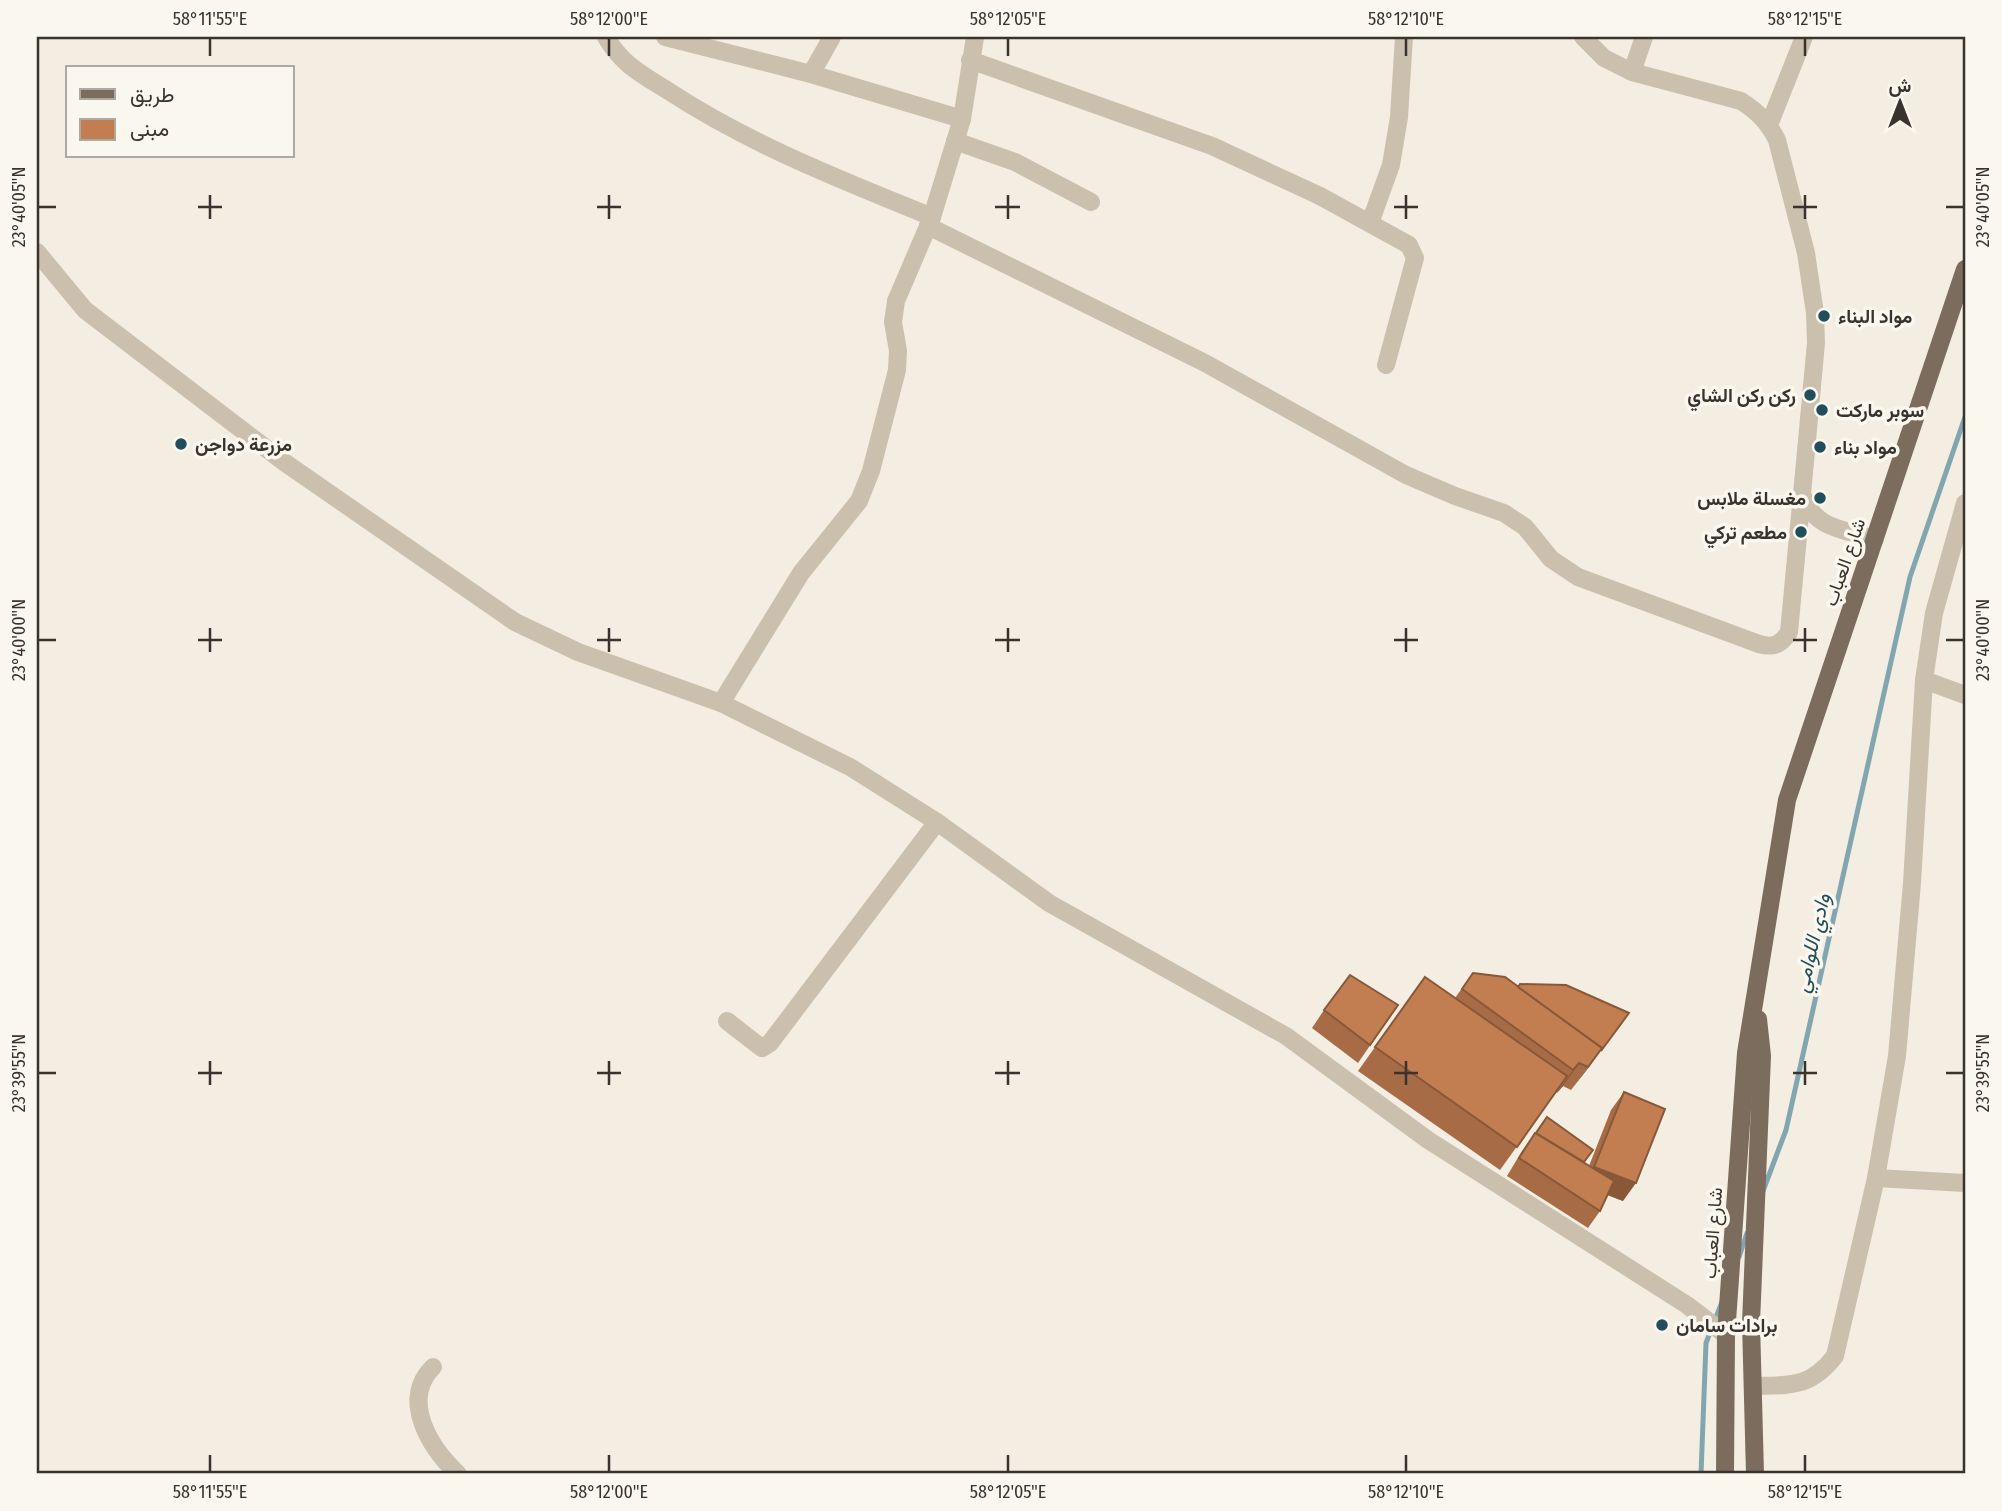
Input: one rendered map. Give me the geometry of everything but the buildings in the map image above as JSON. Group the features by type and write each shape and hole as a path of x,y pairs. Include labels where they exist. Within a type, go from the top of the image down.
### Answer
{"main road":[{"name":"شارع العباب","path":"1726,1471 1726,1335 1746,1053 1787,800 1965,269"},
{"name":"شارع العباب","path":"1755,1474 1751,1323 1762,1056 1756,995"},
{"path":"1754,1386 1726,1335 1737,1315 1745,1253 1755,1211"}],"street":[{"path":"606,37 617,55 632,68 707,117 930,222 1205,363 1406,475 1504,513 1525,527 1551,559 1578,577 1759,644 1776,645 1784,640 1789,632 1816,342 1807,253 1777,140 1757,111 1741,101 1632,72 1604,58 1583,37"},
{"path":"665,37 811,75 962,119"},
{"path":"811,75 832,37"},
{"path":"721,703 801,573 850,514 866,486 897,370 898,351 893,322 896,301 930,222 962,119 975,37"},
{"path":"1370,223 1391,166 1399,117 1404,37"},
{"path":"1632,72 1644,37"},
{"path":"1769,125 1804,37"},
{"path":"970,60 1212,146 1320,196 1409,245 1415,258 1386,365"},
{"path":"955,141 1015,162 1091,202"},
{"path":"37,252 85,310 284,461 515,622 578,652 721,703 850,767 937,822 1049,903 1286,1036 1428,1140 1687,1305 1726,1335"},
{"path":"1802,494 1807,509 1818,520 1875,539"},
{"path":"1754,1386 1791,1385 1815,1378 1835,1356 1876,1178 1898,1056 1924,680 1934,613 1965,503"},
{"path":"1924,680 1965,695"},
{"path":"727,1021 762,1048 771,1042 937,822"},
{"path":"1876,1178 1965,1183"},
{"path":"433,1367 420,1384 417,1406 429,1437 458,1474"}],"waterway":[{"name":"وادي اللوامي","path":"1763,1191 1786,1130 1910,577 1965,417"},
{"name":"وادي اللوامي","path":"1739,1257 1747,1233"},
{"name":"وادي اللوامي","path":"1701,1474 1706,1343 1722,1302"}],"place":[{"name":"مواد البناء","path":"1824,316"},
{"name":"ركن ركن الشاي","path":"1810,395"},
{"name":"سوبر ماركت","path":"1822,410"},
{"name":"مزرعة دواجن","path":"181,444"},
{"name":"مواد بناء","path":"1820,447"},
{"name":"مغسلة ملابس","path":"1820,498"},
{"name":"مطعم تركي","path":"1801,532"},
{"name":"برادات سامان","path":"1662,1325"}]}
